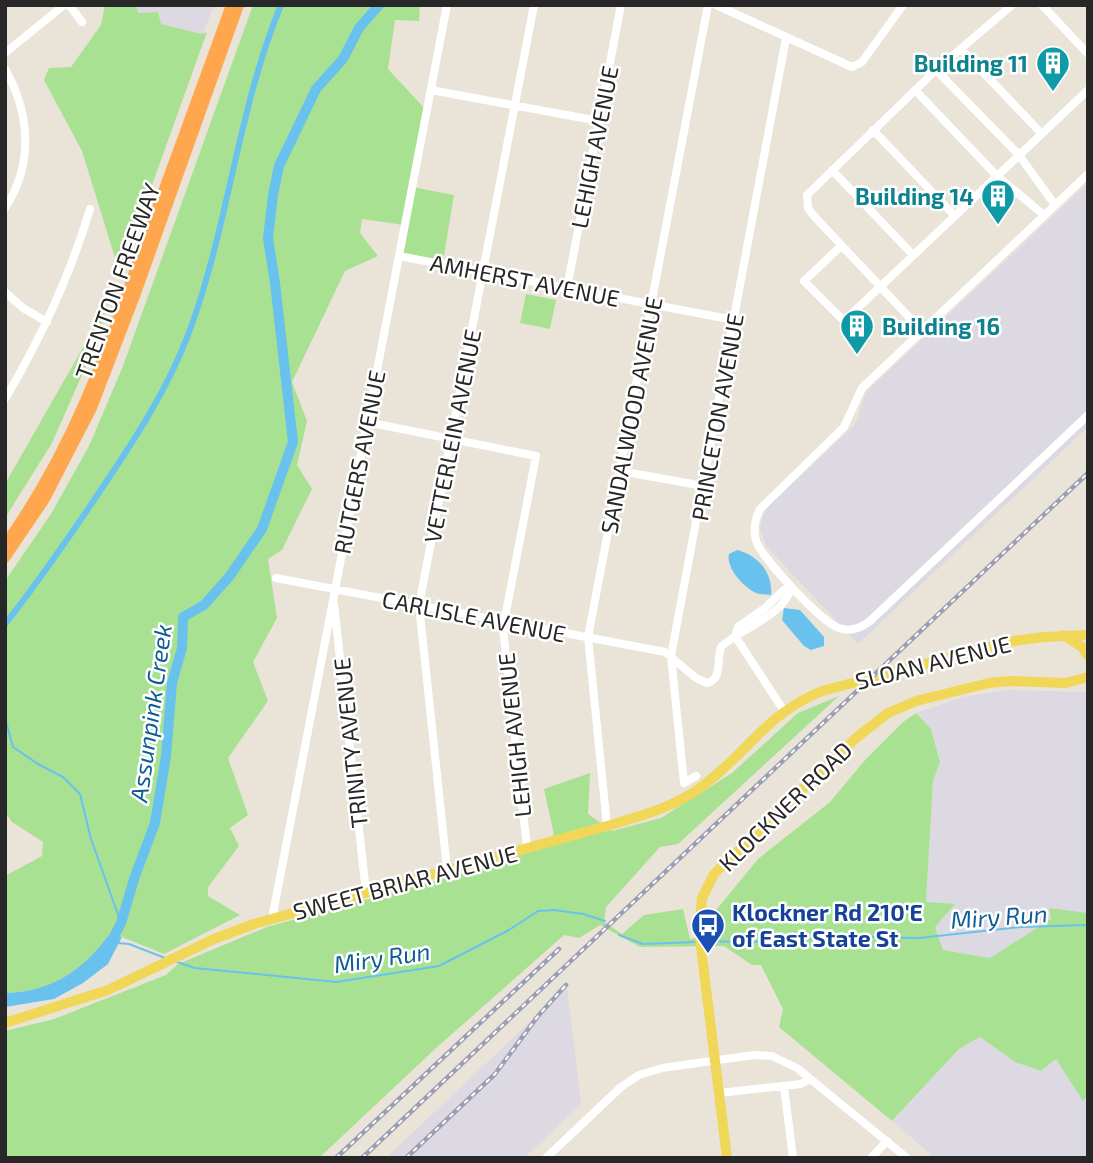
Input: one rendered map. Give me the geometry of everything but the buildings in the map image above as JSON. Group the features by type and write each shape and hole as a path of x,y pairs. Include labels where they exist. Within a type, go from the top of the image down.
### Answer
{"highway":[{"name":"TRENTON FREEWAY","path":"5,544 48,478 85,405 231,5"},
{"name":"TRENTON FREEWAY","path":"5,558 59,475 92,408 239,5"}],"main road":[{"path":"1064,635 1080,645 1088,656"},
{"name":"SLOAN AVENUE","path":"784,711 840,686 952,656 1024,639 1088,635"},
{"name":"KLOCKNER ROAD","path":"727,1158 699,931 702,898 717,870 856,738 883,716 916,701 989,683 1066,683 1087,677"},
{"name":"SWEET BRIAR AVENUE","path":"5,1023 86,998 234,931 664,808 689,796 718,774 784,711"}],"street":[{"path":"5,53 67,5 82,22"},
{"name":"RUTGERS AVENUE","path":"272,919 447,5"},
{"name":"VETTERLEIN AVENUE","path":"447,869 419,605 534,5"},
{"name":"LEHIGH AVENUE","path":"567,288 621,5"},
{"name":"SANDALWOOD AVENUE","path":"607,826 588,637 708,5"},
{"path":"716,5 847,66 855,67 862,62 903,5"},
{"path":"922,331 813,215 806,201 811,190 936,70 1012,5"},
{"path":"1042,5 1088,54"},
{"name":"PRINCETON AVENUE","path":"696,776 684,783 671,656 786,38"},
{"path":"961,49 1041,132"},
{"path":"5,69 18,95 26,136 20,177 5,208"},
{"path":"936,70 1018,155 1055,205"},
{"path":"431,90 599,121"},
{"path":"915,90 997,176 1044,215"},
{"path":"841,246 804,281 844,321 1088,90"},
{"path":"873,130 954,215"},
{"path":"832,170 913,255"},
{"path":"1088,174 862,388 842,429 770,497 759,511 754,526 757,544 791,587 832,625 848,630 863,626 1088,415"},
{"path":"5,399 47,322 66,280 90,209"},
{"name":"AMHERST AVENUE","path":"399,256 734,320"},
{"path":"5,292 23,309 47,322"},
{"path":"367,422 451,439"},
{"name":"LEHIGH AVENUE","path":"451,439 536,456 503,621 527,848"},
{"path":"620,471 704,486"},
{"name":"CARLISLE AVENUE","path":"276,578 333,592 419,605 666,652 671,656"},
{"path":"671,656 696,678 710,683 717,676 721,647 735,636 738,627 791,587"},
{"name":"TRINITY AVENUE","path":"333,592 366,892"},
{"path":"735,636 784,711"},
{"path":"546,1158 630,1080 662,1068 754,1055 772,1056 788,1063 906,1158"},
{"path":"719,1093 784,1087 801,1084 810,1079"},
{"path":"784,1087 793,1158"},
{"path":"871,1158 887,1141"}],"shaded area":[{"path":"135,5 214,5 203,34 161,24 139,13"},
{"path":"1088,183 1088,427 858,644 766,546 760,528 764,513 770,504 855,425 866,392"},
{"path":"1007,690 1088,692 1088,913 1049,908 1051,919 990,958 943,950 926,902 933,781 940,761 931,729 916,713 962,697"},
{"path":"567,987 581,1104 524,1158 386,1158"},
{"path":"980,1037 1015,1062 1041,1071 1056,1059 1083,1100 1088,1095 1088,1158 934,1158 893,1121 959,1049"}],"green space":[{"path":"105,5 135,5 139,13 158,12 161,24 202,34 207,32 120,274 82,151 44,80 49,68 71,67 101,25"},
{"path":"253,5 420,5 419,21 395,20 388,69 426,110 412,187 454,195 442,267 398,259 404,225 362,219 360,233 378,256 345,271 292,382 307,421 297,465 312,489 282,550 268,559 277,618 253,662 268,701 228,758 248,815 230,828 239,846 208,887 208,896 240,915 164,954 122,937 107,937 87,960 64,978 37,989 5,993 5,876 42,856 43,842 12,822 5,812 5,581 51,514 89,446 123,366"},
{"path":"526,294 556,300 550,329 520,323"},
{"path":"110,300 89,359 52,443 5,518 5,484"},
{"path":"839,696 678,844 660,847 606,907 604,922 622,934 644,915 683,909 690,939 709,937 712,915 758,859 830,802 866,759 903,722 916,713 931,729 940,762 933,781 926,902 955,904 935,927 943,950 990,958 1051,919 1049,908 1088,913 1088,1094 1083,1101 1056,1059 1041,1071 1015,1062 980,1037 959,1049 892,1121 779,1027 783,1009 761,965 752,965 724,946 640,947 600,925 579,938 564,935 435,1049 319,1158 5,1158 5,1031 54,1019 166,975 178,964 267,927 489,866 554,835 544,789 590,773 588,814 612,831 661,818 732,773 798,713"}],"water":[{"path":"737,550 745,552 763,566 769,579 771,595 754,592 736,576 730,565 729,554"},
{"path":"784,608 800,610 824,637 824,646 811,650 804,646 782,620"},
{"path":"107,937 122,937 108,964 83,983 54,999 5,1007 5,993 36,989 63,978 86,960"}],"waterway":[{"path":"5,624 57,555 130,446 158,400 181,352 204,287 254,84 281,5"},
{"name":"Assunpink Creek","path":"107,950 121,923 155,823 166,756 172,683 182,648 183,617 204,605 229,577 262,529 293,442 268,238 279,166 316,89 343,59 359,28 379,5"},
{"path":"5,718 13,747 63,777 80,794 91,839 121,923"},
{"name":"Miry Run","path":"177,962 195,968 336,982 439,966 509,930 538,911 583,914 605,921"},
{"name":"Miry Run","path":"705,941 919,938 1021,927 1088,925"},
{"name":"Miry Run","path":"619,935 643,944 696,942"},
{"name":"Miry Run","path":"117,943 129,944 165,958"}],"railway":[{"path":"362,1158 1088,473"},
{"path":"336,1158 559,949"},
{"path":"406,1158 495,1074 538,1016 566,985"}],"place":[{"name":"Building 11","path":"1053,93"},
{"name":"Building 14","path":"998,226"},
{"name":"Building 16","path":"857,356"},
{"name":"Klockner Rd 210'E of East State St","path":"708,955"}]}
